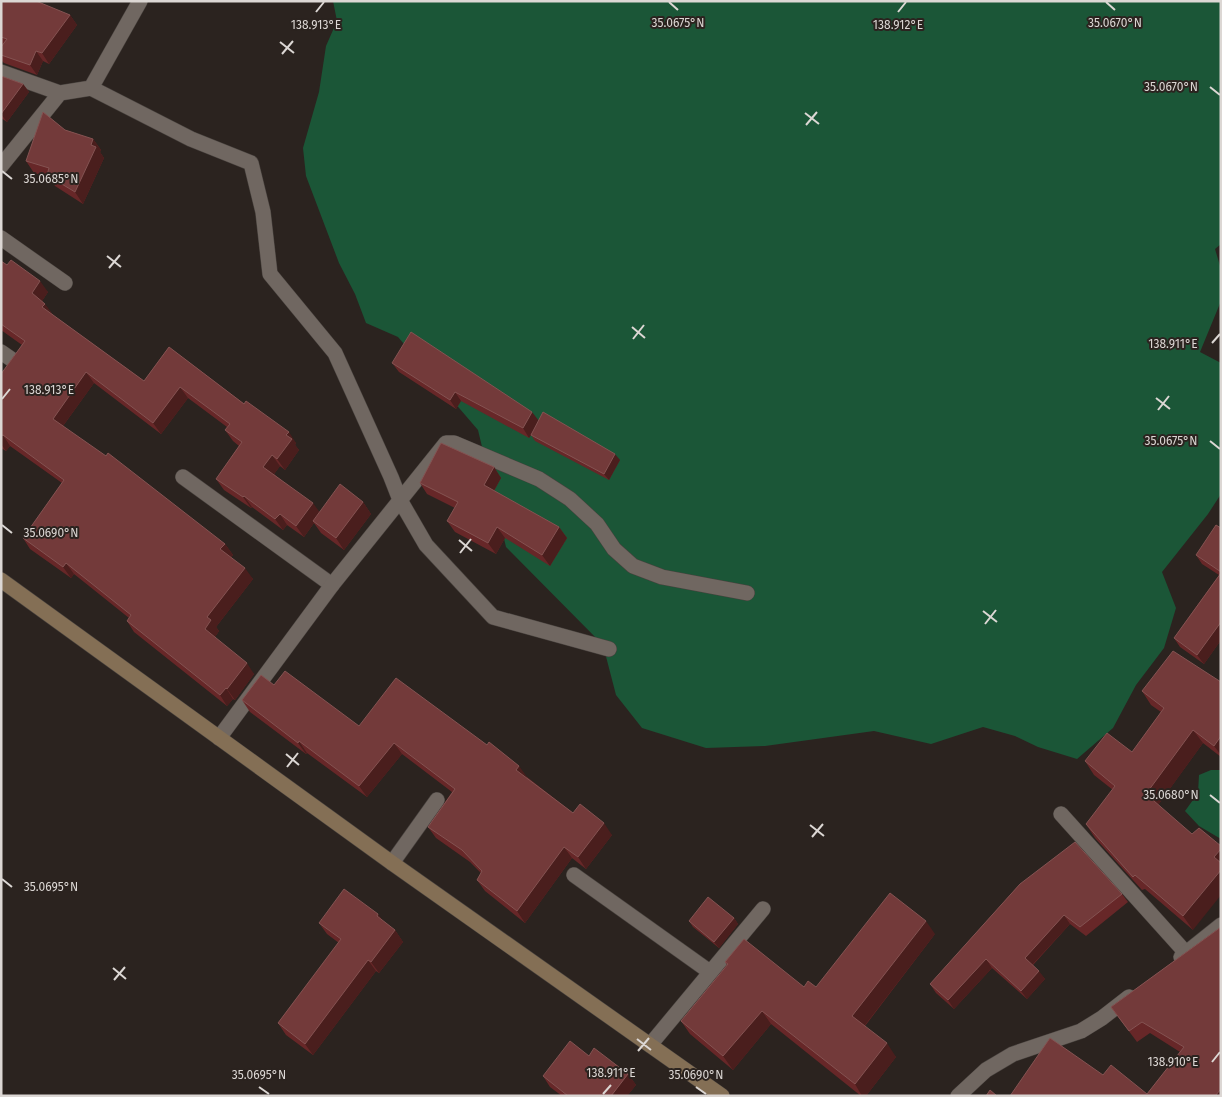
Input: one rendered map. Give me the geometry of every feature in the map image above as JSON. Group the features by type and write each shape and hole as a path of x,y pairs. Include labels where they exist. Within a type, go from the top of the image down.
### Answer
{"street":[{"path":"91,88 140,1"},
{"path":"1,72 60,93 91,88 192,138 251,163 262,212 270,274 335,353 400,500 426,545 493,617 608,649"},
{"path":"1,166 60,93"},
{"path":"1,238 65,284"},
{"path":"1,352 14,361"},
{"path":"219,738 332,585 446,443 454,443 540,479 570,499 597,524 614,549 633,566 662,578 747,592"},
{"path":"183,477 332,585"},
{"path":"1,580 392,863 722,1096"},
{"path":"392,863 437,800"},
{"path":"1062,814 1186,953"},
{"path":"574,875 710,972"},
{"path":"650,1045 763,909"},
{"path":"1171,965 1221,925"},
{"path":"958,1096 986,1070 1013,1054 1080,1030 1102,1018 1140,988"}],"green space":[{"path":"333,1 1221,1 1221,244 1215,249 1221,269 1221,301 1200,352 1221,363 1221,494 1208,514 1162,572 1176,608 1164,648 1136,685 1113,728 1077,759 1038,747 1015,736 983,727 931,744 874,731 765,746 706,748 642,728 616,695 603,645 506,547 478,430 398,337 366,323 355,294 339,263 306,176 303,148 319,92 326,46 337,21"},
{"path":"1211,770 1221,770 1221,839 1199,826 1185,811 1198,793 1199,775"}],"building":[{"path":"1,1 36,1 70,15 42,53 36,51 30,65 1,55 1,47 7,39 1,37"},
{"path":"1,76 23,84 1,114"},
{"path":"43,112 65,130 93,139 91,145 96,147 75,192 47,175 49,168 26,161"},
{"path":"11,260 40,281 32,293 45,304 42,307 144,381 169,347 244,404 246,401 289,432 286,435 292,439 277,459 272,455 263,467 313,503 296,526 280,514 275,519 244,496 216,479 242,442 225,430 230,424 180,387 153,423 86,372 53,419 106,456 108,453 225,544 220,549 245,568 207,617 211,620 205,629 247,663 220,695 127,621 131,615 66,563 63,567 23,538 64,480 3,435 1,436 1,374 25,341 1,324 1,261 7,265"},
{"path":"411,332 532,412 523,428 455,392 450,400 392,363"},
{"path":"543,412 615,454 604,474 531,435"},
{"path":"441,443 494,467 484,485 559,527 542,555 497,527 488,543 447,521 458,502 420,483"},
{"path":"340,484 363,502 336,538 313,521"},
{"path":"1216,525 1221,528 1221,572 1196,555"},
{"path":"1221,573 1221,622 1197,655 1174,638"},
{"path":"1173,651 1221,682 1221,736 1214,746 1193,730 1146,794 1192,834 1199,828 1221,846 1221,849 1214,857 1221,863 1221,870 1183,916 1135,875 1133,877 1086,824 1115,786 1085,761 1107,733 1132,752 1164,708 1142,691"},
{"path":"285,671 359,726 396,678 487,745 489,742 519,766 516,770 573,813 580,804 604,823 578,857 564,847 517,911 477,880 482,871 462,850 428,827 455,789 394,743 359,786 242,700 261,675 274,685"},
{"path":"1075,842 1122,894 1080,927 1064,915 1025,958 1039,971 1021,991 986,959 948,1000 930,984 1020,884"},
{"path":"344,889 378,914 377,916 395,930 371,962 368,960 305,1044 278,1023 341,939 319,923"},
{"path":"890,893 926,921 852,1016 887,1043 855,1084 762,1011 723,1056 681,1021 728,964 725,962 744,939 804,987 808,981 816,987"},
{"path":"708,897 734,918 714,942 689,921"},
{"path":"1221,927 1221,1089 1215,1096 1010,1096 1050,1038 1103,1075 1111,1065 1147,1094 1184,1047 1142,1022 1129,1031 1111,1007"},
{"path":"570,1041 589,1056 594,1048 628,1074 611,1096 568,1096 543,1076"},
{"path":"990,1090 997,1096 986,1096"}]}
